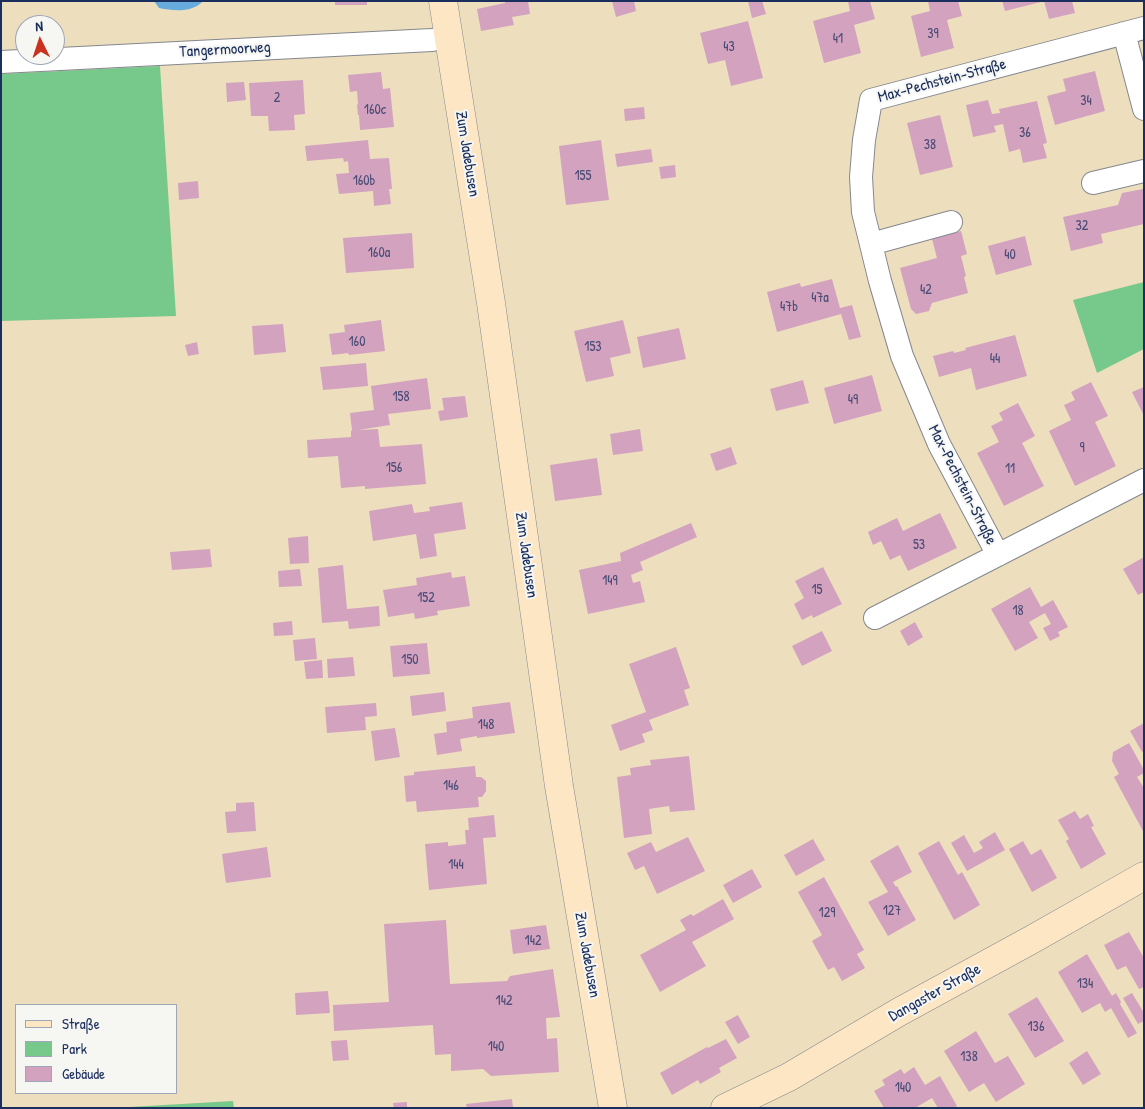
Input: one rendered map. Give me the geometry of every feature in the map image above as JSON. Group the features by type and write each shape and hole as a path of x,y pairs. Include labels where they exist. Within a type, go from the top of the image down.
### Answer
{"street":[{"name":"Zum Jadebusen","path":"443,1 490,303 559,786 613,1108"},
{"name":"Max-Pechstein-Straße","path":"998,555 939,444 902,356 870,244 863,212 862,177 864,140 871,100 1134,30 1144,109"},
{"name":"Tangermoorweg","path":"1,62 432,40 448,37"},
{"path":"1093,183 1144,171"},
{"path":"870,244 951,222"},
{"path":"875,618 1144,480"},
{"name":"Dangaster Straße","path":"725,1108 789,1077 900,1012 1144,876"}],"green space":[{"path":"160,66 176,316 1,321 1,74"},
{"path":"1144,282 1144,349 1097,373 1073,300"},
{"path":"233,1101 234,1108 112,1108"}],"water":[{"path":"154,1 203,1 194,8 177,10 159,8"}],"building":[{"path":"335,1 367,1 367,5 335,5"},
{"path":"505,1 528,1 530,14 512,17 514,25 481,31 477,9 505,3"},
{"path":"612,1 634,1 636,11 616,17"},
{"path":"748,1 762,1 766,14 752,18"},
{"path":"848,1 870,1 875,19 854,25 861,53 824,63 813,21 850,11"},
{"path":"928,1 958,1 962,16 947,20 954,48 921,57 911,16 930,11"},
{"path":"1002,1 1041,1 1041,2 1005,11"},
{"path":"1044,1 1072,1 1075,13 1049,19"},
{"path":"748,21 763,78 731,86 725,60 708,64 700,33"},
{"path":"1095,71 1105,111 1055,125 1047,96 1066,91 1063,79"},
{"path":"381,72 383,89 390,88 394,127 360,130 357,91 350,92 348,75"},
{"path":"303,80 305,114 294,115 295,130 269,131 268,116 251,116 249,83"},
{"path":"244,82 246,100 227,102 226,83"},
{"path":"988,100 992,114 1000,113 999,109 1037,101 1047,143 1043,144 1047,158 1023,163 1020,149 1009,152 1003,124 994,126 996,132 973,137 966,105"},
{"path":"644,107 645,119 625,121 624,109"},
{"path":"940,115 953,167 920,175 907,123"},
{"path":"368,140 370,159 389,158 392,189 389,189 391,204 374,206 373,191 339,194 336,174 349,173 348,161 344,162 343,158 307,161 305,146"},
{"path":"601,140 609,200 566,205 559,146"},
{"path":"651,149 653,162 617,167 615,154"},
{"path":"675,165 676,177 661,179 659,167"},
{"path":"198,181 199,198 179,200 178,183"},
{"path":"1143,189 1144,224 1101,234 1103,243 1071,251 1063,217 1118,205 1122,193"},
{"path":"961,231 967,254 961,256 968,293 932,303 929,311 916,314 911,309 900,268 937,258 932,239"},
{"path":"412,233 414,268 346,273 343,238"},
{"path":"1025,236 1032,265 996,275 988,246"},
{"path":"832,279 840,308 852,305 861,337 849,340 841,314 777,332 767,292 800,283 801,287"},
{"path":"381,320 385,351 332,355 329,334 345,332 344,325"},
{"path":"623,320 631,353 610,358 614,376 586,382 574,331"},
{"path":"283,324 286,352 254,355 252,326"},
{"path":"679,328 686,359 643,368 637,337"},
{"path":"1015,335 1027,376 976,390 971,368 939,377 933,356 966,350 965,348"},
{"path":"197,342 199,354 188,356 185,345"},
{"path":"366,363 368,386 323,390 320,367"},
{"path":"872,375 882,411 834,424 824,388"},
{"path":"427,378 431,409 388,414 390,425 358,430 378,429 380,447 422,444 426,484 365,489 365,486 341,488 338,456 308,458 307,440 351,437 350,413 374,410 371,386"},
{"path":"803,380 809,403 776,411 770,389"},
{"path":"1091,382 1108,416 1095,422 1116,466 1075,486 1049,431 1071,420 1064,405 1075,400 1071,392"},
{"path":"1144,387 1144,416 1132,392"},
{"path":"465,396 468,417 440,421 438,411 444,410 442,398"},
{"path":"1018,403 1035,436 1022,443 1044,486 1004,506 977,453 999,442 991,426 1003,420 999,413"},
{"path":"640,429 643,451 613,455 610,434"},
{"path":"731,447 737,464 716,471 710,454"},
{"path":"597,458 602,495 555,501 550,465"},
{"path":"462,502 466,529 434,534 437,556 420,559 416,534 373,541 369,511 412,504 414,513 430,511 429,507"},
{"path":"940,513 957,548 908,571 900,555 890,560 881,541 873,545 868,532 897,518 903,531"},
{"path":"691,523 697,537 640,562 643,570 631,575 633,583 640,581 645,602 588,614 579,570 621,561 620,553"},
{"path":"308,536 309,563 290,564 288,538"},
{"path":"210,549 212,567 172,570 170,552"},
{"path":"1144,557 1144,592 1138,595 1123,569"},
{"path":"343,565 347,609 379,606 380,626 349,629 348,621 322,623 318,568"},
{"path":"823,567 842,604 813,618 812,615 802,620 794,604 804,598 795,581"},
{"path":"300,569 302,586 279,587 278,571"},
{"path":"451,572 452,578 465,576 470,606 437,611 438,615 415,619 414,613 388,617 383,590 417,585 416,578"},
{"path":"1030,587 1041,607 1053,600 1068,627 1058,632 1060,636 1050,641 1043,628 1051,624 1045,613 1029,622 1038,638 1015,651 991,609"},
{"path":"292,621 293,635 274,636 273,623"},
{"path":"915,622 923,637 908,646 900,631"},
{"path":"822,631 832,651 802,666 792,646"},
{"path":"315,638 317,659 295,661 293,640"},
{"path":"427,643 430,674 393,677 390,646"},
{"path":"676,647 690,688 684,690 689,705 649,720 653,730 642,734 645,742 620,751 611,725 646,712 629,664"},
{"path":"353,657 355,676 328,678 327,659"},
{"path":"322,660 323,678 306,679 304,662"},
{"path":"444,692 446,711 412,716 410,696"},
{"path":"510,702 515,733 460,739 462,751 437,755 434,734 447,732 446,722 473,718 472,707"},
{"path":"376,703 377,716 365,717 366,730 327,733 325,707"},
{"path":"1144,723 1144,751 1142,752 1130,731"},
{"path":"395,728 400,757 375,761 371,731"},
{"path":"1129,743 1144,770 1144,773 1137,777 1144,788 1144,833 1114,777 1119,774 1112,761 1113,752"},
{"path":"689,756 695,810 670,812 669,806 649,809 652,834 624,838 617,777 631,775 630,768 651,765 650,760"},
{"path":"475,766 476,777 481,777 486,781 486,791 482,797 478,797 479,807 417,812 416,801 406,802 404,776 414,775 414,772"},
{"path":"254,802 256,831 227,833 225,812 236,811 236,803"},
{"path":"1075,811 1080,819 1088,814 1094,826 1091,827 1106,854 1081,869 1066,841 1069,839 1058,820"},
{"path":"494,815 496,837 483,838 487,884 429,890 425,844 448,842 448,846 466,844 465,830 469,830 468,818"},
{"path":"995,832 1005,850 967,871 951,843 964,835 974,853 983,848 979,842"},
{"path":"688,837 705,871 657,894 644,866 635,870 627,853 651,842 656,852"},
{"path":"813,839 825,860 796,876 784,855"},
{"path":"939,841 958,875 962,872 980,905 954,920 918,853"},
{"path":"1023,841 1031,855 1041,849 1057,878 1032,892 1009,849"},
{"path":"898,845 912,872 893,882 916,920 888,936 868,902 888,892 870,861"},
{"path":"267,847 271,877 226,883 222,854"},
{"path":"752,869 762,887 733,903 723,885"},
{"path":"824,877 864,950 857,954 865,968 842,981 834,967 828,970 812,941 822,935 798,892"},
{"path":"723,899 734,919 692,942 706,966 660,992 640,955 686,930 680,920 691,914 693,916"},
{"path":"446,920 450,984 507,981 510,976 553,969 560,1017 546,1018 547,1039 557,1038 559,1072 491,1076 483,1069 451,1071 451,1054 435,1055 433,1025 334,1031 333,1005 389,1002 384,924"},
{"path":"546,925 550,949 513,954 510,930"},
{"path":"1129,932 1144,958 1144,987 1139,989 1126,966 1117,970 1104,945"},
{"path":"1087,954 1112,996 1116,993 1121,1002 1120,1004 1137,1033 1128,1038 1111,1008 1105,1012 1100,1003 1082,1013 1058,972"},
{"path":"328,991 330,1013 296,1015 295,993"},
{"path":"1132,993 1144,1013 1144,1021 1138,1024 1123,998"},
{"path":"1037,997 1064,1041 1035,1058 1008,1014"},
{"path":"738,1015 750,1037 738,1044 725,1022"},
{"path":"976,1031 995,1063 1008,1056 1025,1084 996,1102 984,1083 969,1092 944,1051"},
{"path":"726,1039 737,1058 719,1068 721,1072 700,1084 698,1080 672,1095 660,1073 707,1047"},
{"path":"347,1040 349,1060 333,1061 331,1041"},
{"path":"1087,1051 1101,1074 1083,1085 1069,1063"},
{"path":"914,1067 925,1085 940,1076 957,1106 954,1108 938,1108 932,1098 915,1108 884,1108 874,1091 885,1085 882,1080 901,1069 904,1074"},
{"path":"512,1099 513,1108 467,1108 466,1104"},
{"path":"407,1102 407,1108 394,1108 393,1103"}]}
